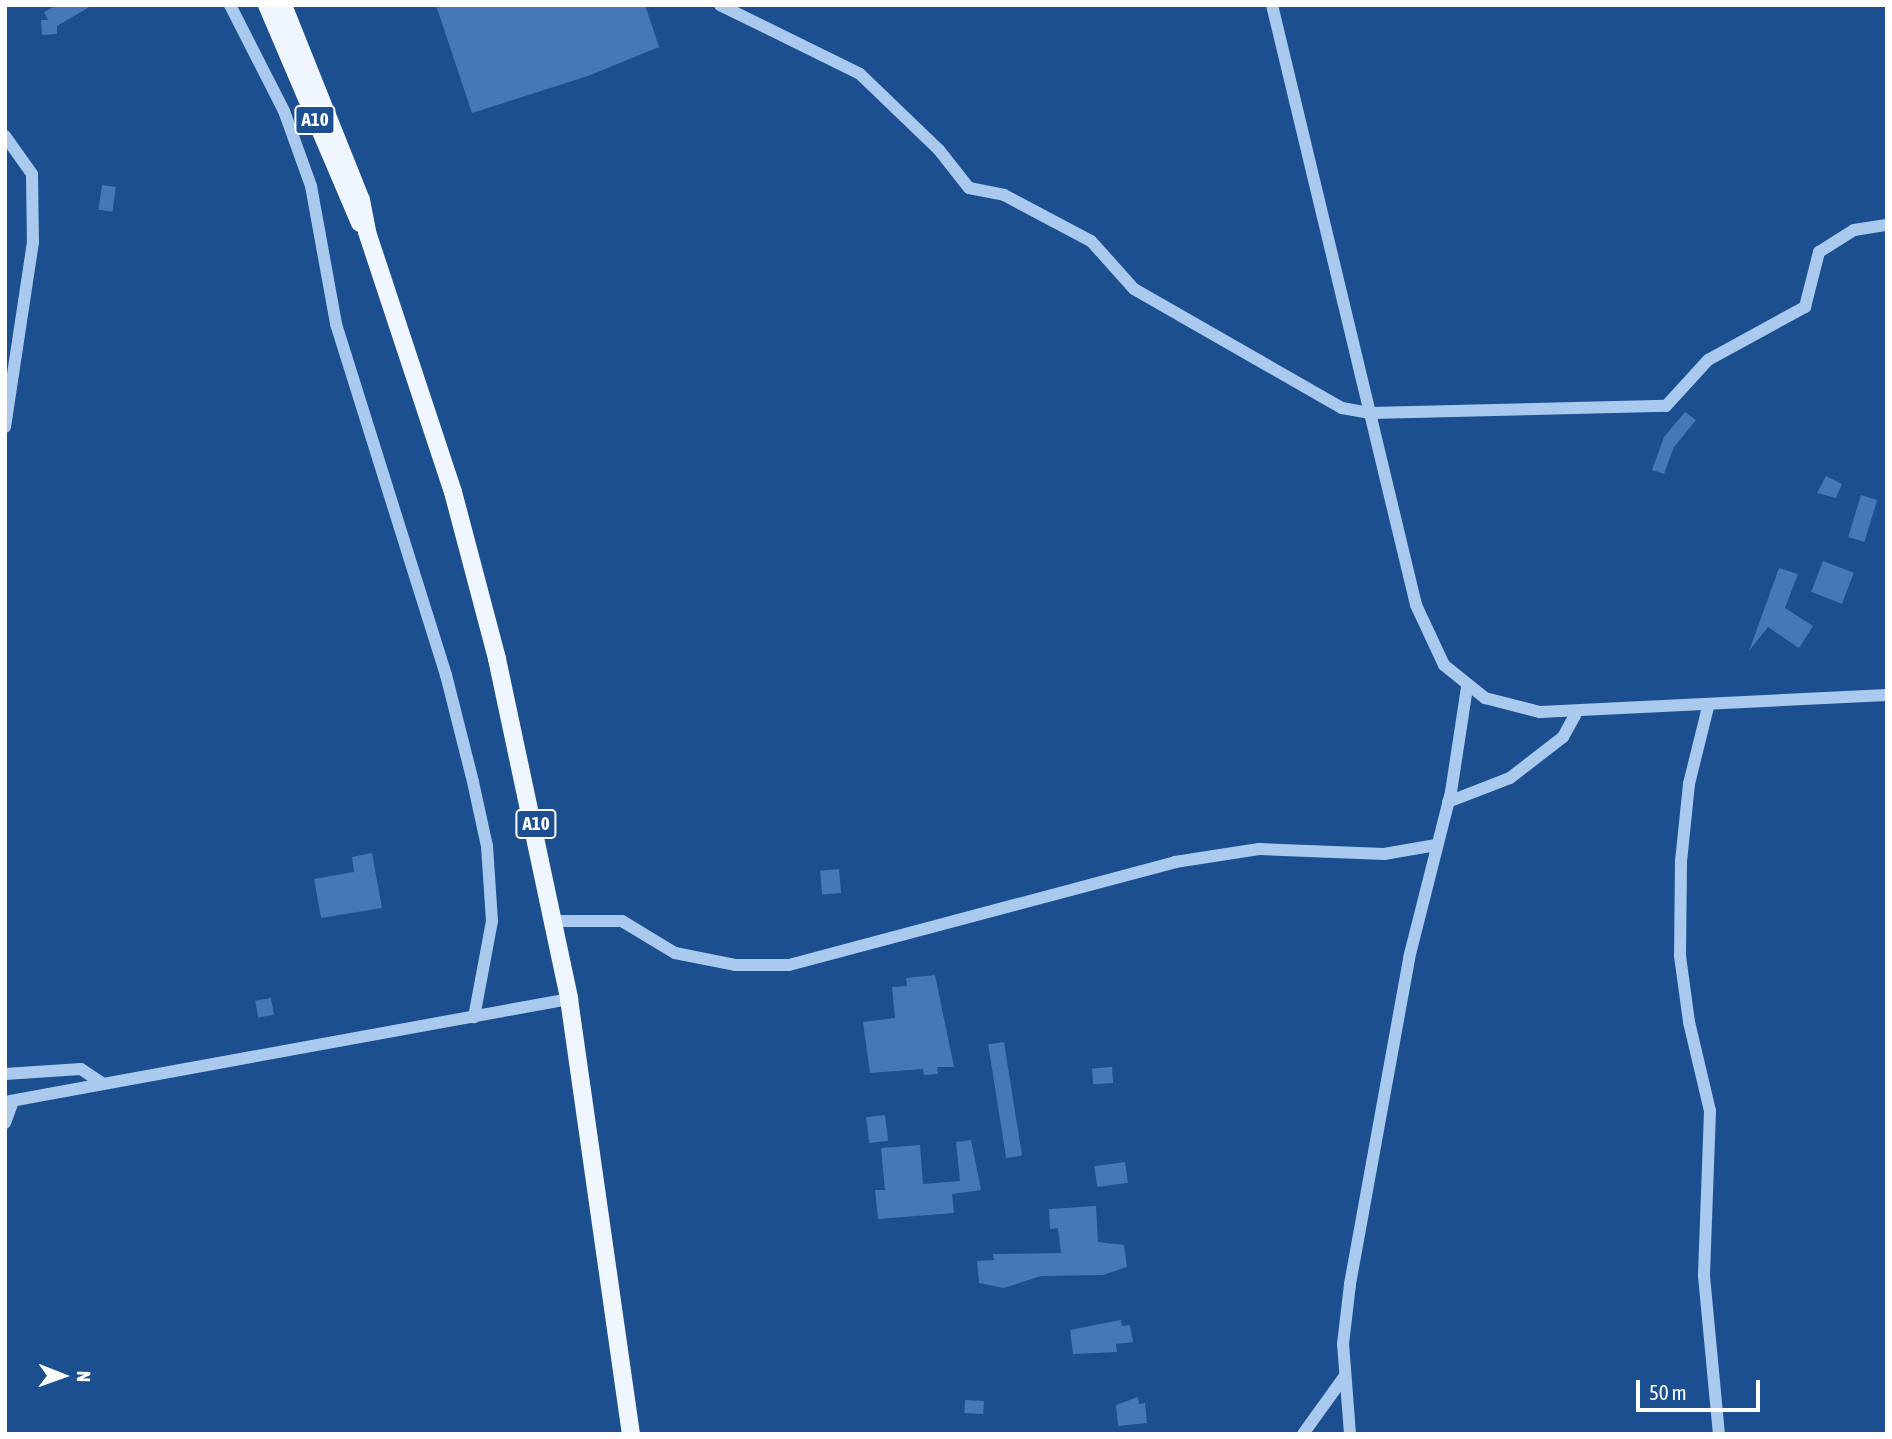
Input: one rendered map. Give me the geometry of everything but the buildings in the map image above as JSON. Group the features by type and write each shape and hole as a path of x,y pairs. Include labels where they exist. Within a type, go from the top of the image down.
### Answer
{"main road":[{"name":"A10","path":"267,5 354,214 367,232"},
{"name":"A10","path":"283,5 361,200 367,232 477,576 555,922 569,999 631,1434"}],"street":[{"path":"230,5 284,111 311,186 336,324 446,675 473,782 487,846 492,921 474,1017"},
{"path":"720,5 878,87 969,188 1004,195 1091,241 1133,289 1312,395 1371,413 1666,406 1708,360 1805,307 1819,252 1854,230 1887,225"},
{"path":"1272,5 1416,605 1444,665 1467,687 1485,698 1518,707 1576,714 1887,695"},
{"path":"5,136 32,174 33,242 5,427"},
{"path":"1350,1434 1344,1377 1350,1284 1409,958 1448,802 1467,687"},
{"path":"1708,707 1689,784 1680,956 1689,1022 1710,1111 1704,1276 1719,1434"},
{"path":"1448,802 1510,778 1563,737 1576,714"},
{"path":"555,922 622,921 674,953 735,965 789,965 1175,862 1259,849 1384,854 1436,845"},
{"path":"5,1123 9,1101 569,999"},
{"path":"5,1074 81,1069 102,1083"},
{"path":"1303,1434 1344,1377"}]}
